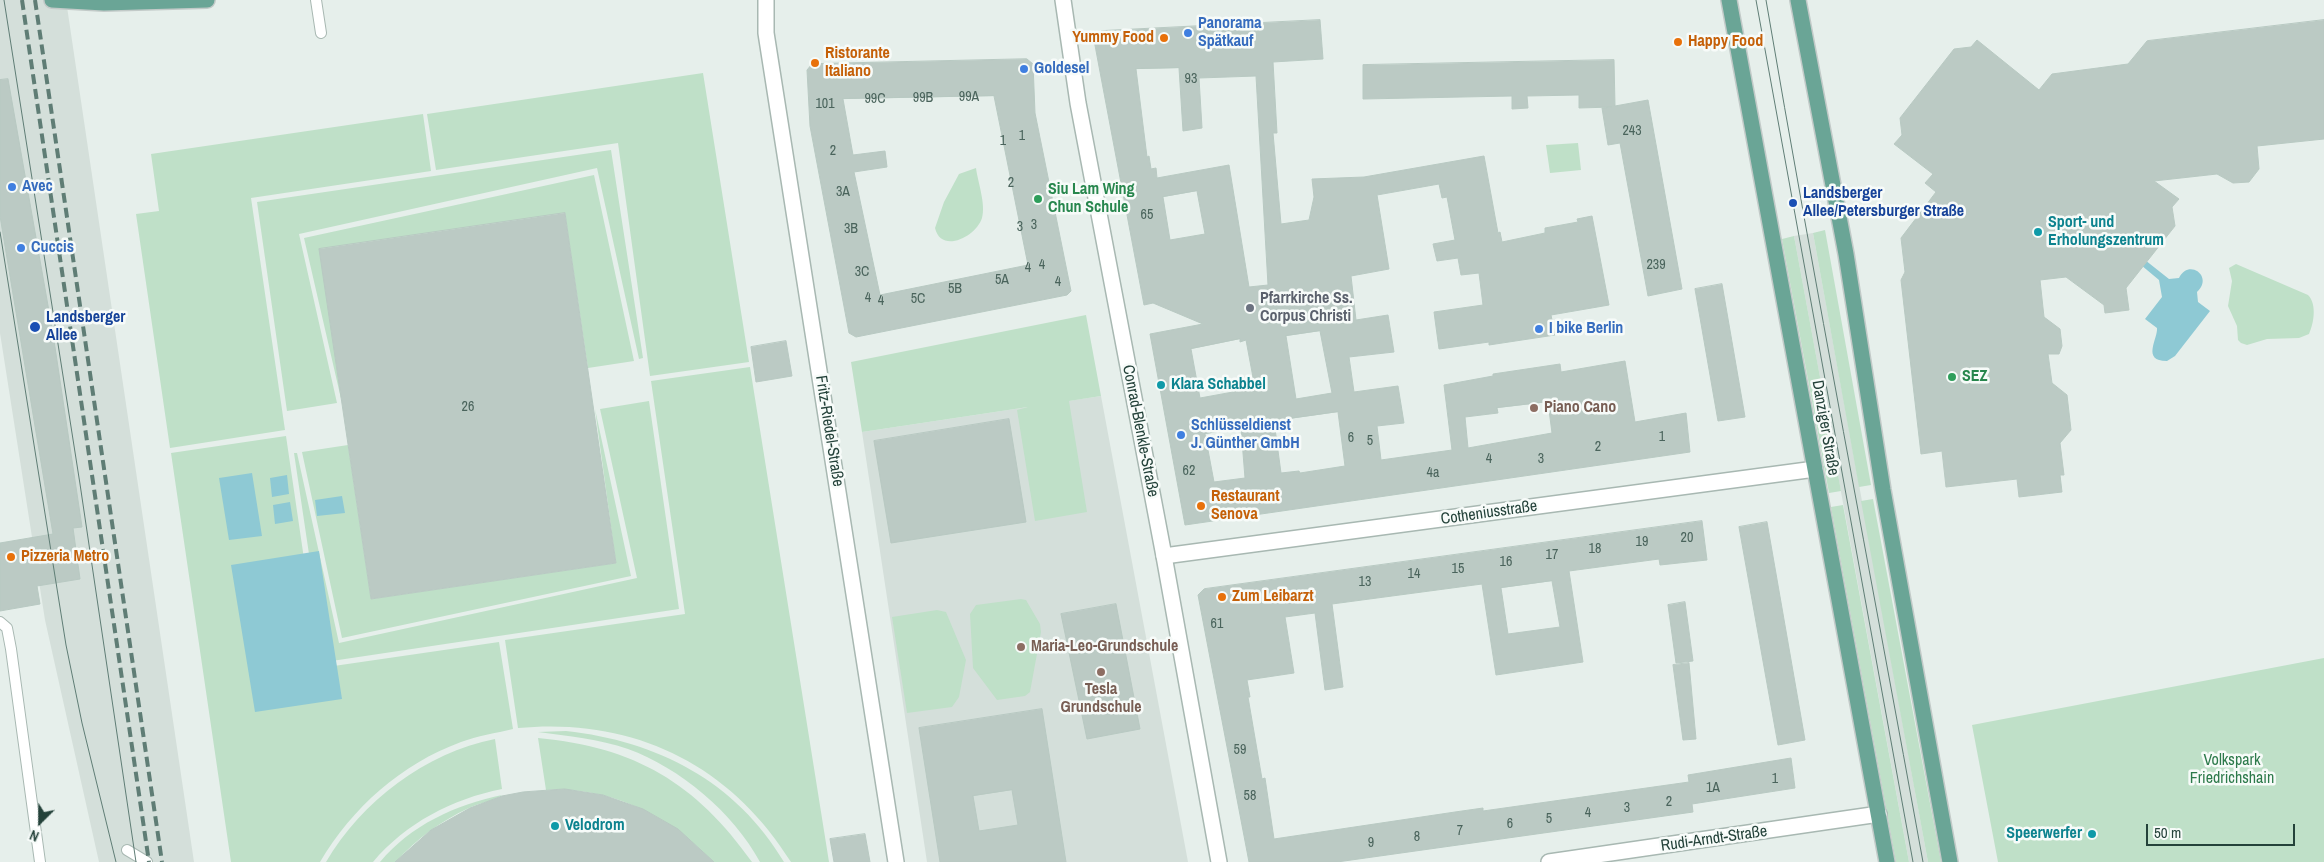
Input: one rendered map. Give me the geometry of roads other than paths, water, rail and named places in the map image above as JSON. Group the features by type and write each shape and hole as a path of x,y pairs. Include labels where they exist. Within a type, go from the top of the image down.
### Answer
{"main road":[{"path":"52,0 127,3 207,0"},
{"name":"Danziger Straße","path":"1729,0 1888,862"},
{"path":"1798,0 1846,254 1883,490 1950,862"}],"street":[{"name":"Fritz-Riedel-Straße","path":"766,0 766,33 896,862"},
{"name":"Conrad-Blenkle-Straße","path":"1062,0 1078,103 1220,862"},
{"name":"Cotheniusstraße","path":"1164,556 1815,469"},
{"name":"Rudi-Arndt-Straße","path":"1550,862 1879,814"}],"lane":[{"path":"316,0 321,33"},
{"path":"0,622 7,628 11,649 40,862"},
{"path":"127,850 147,862"}],"water":[{"path":"2145,260 2169,279 2179,278 2183,272 2188,270 2198,272 2203,281 2202,286 2197,292 2198,302 2210,311 2175,356 2167,361 2159,360 2155,357 2153,349 2157,328 2145,319 2162,297 2159,280 2141,265"},
{"path":"252,473 262,536 229,540 219,478"},
{"path":"287,475 289,494 272,497 270,478"},
{"path":"342,496 345,513 317,516 315,500"},
{"path":"290,502 293,521 275,524 273,505"},
{"path":"319,551 342,699 255,712 231,565"}],"tram line":[{"path":"4,0 80,484 136,862"},
{"path":"1756,0 1913,862"},
{"path":"1766,0 1823,324 1923,862"},
{"path":"0,232 66,645 82,723 116,862"}],"railway":[{"path":"22,0 149,862"},
{"path":"35,0 162,862"}],"place":[{"name":"Panorama Spätkauf","path":"1188,33"},
{"name":"Yummy Food","path":"1164,38"},
{"name":"Happy Food","path":"1678,42"},
{"name":"Ristorante Italiano","path":"815,63"},
{"name":"Goldesel","path":"1024,69"},
{"name":"Avec","path":"12,187"},
{"name":"Siu Lam Wing Chun Schule","path":"1038,199"},
{"name":"Landsberger Allee/Petersburger Straße","path":"1793,203"},
{"name":"Sport- und Erholungszentrum","path":"2038,232"},
{"name":"Cuccis","path":"21,248"},
{"name":"Pfarrkirche Ss. Corpus Christi","path":"1250,308"},
{"name":"Landsberger Allee","path":"35,327"},
{"name":"I bike Berlin","path":"1539,329"},
{"name":"SEZ","path":"1952,377"},
{"name":"Klara Schabbel","path":"1161,385"},
{"name":"Piano Cano","path":"1534,408"},
{"name":"Schlüsseldienst J. Günther GmbH","path":"1181,435"},
{"name":"Restaurant Senova","path":"1201,506"},
{"name":"Pizzeria Metro","path":"11,557"},
{"name":"Zum Leibarzt","path":"1222,597"},
{"name":"Maria-Leo-Grundschule","path":"1021,647"},
{"name":"Tesla Grundschule","path":"1101,672"},
{"name":"Velodrom","path":"555,826"},
{"name":"Speerwerfer","path":"2092,834"}],"park label":[{"name":"Volkspark Friedrichshain","path":"2232,770"}]}
